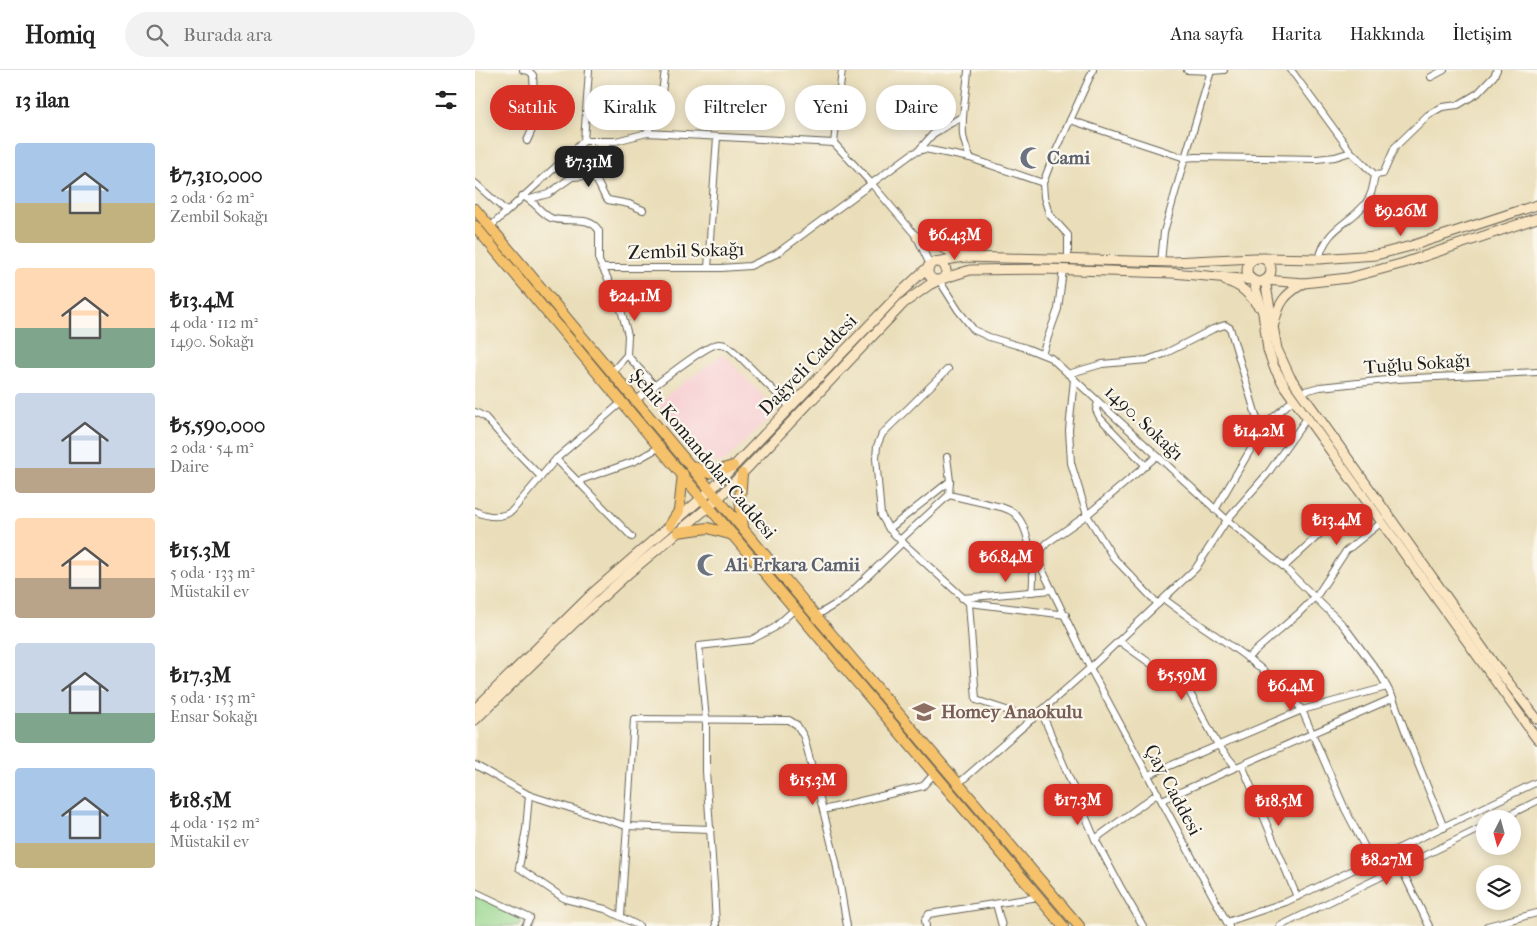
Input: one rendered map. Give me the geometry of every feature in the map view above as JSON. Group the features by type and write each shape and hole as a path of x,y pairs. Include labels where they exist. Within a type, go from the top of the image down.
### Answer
{"main road":[{"name":"Şehit Komandolar Caddesi","path":"475,209 711,490 739,532 796,608 1063,926"},
{"name":"Şehit Komandolar Caddesi","path":"475,226 709,507 739,532 816,616 1079,926"},
{"path":"690,466 709,472 733,466"},
{"path":"670,525 679,511 683,474"},
{"path":"678,532 708,528 739,532 742,474"}],"street":[{"path":"523,70 533,74 534,95 539,106 538,118 527,141"},
{"path":"584,141 589,70"},
{"path":"647,134 660,108 665,70"},
{"path":"835,143 842,70"},
{"path":"967,70 963,137 970,158"},
{"path":"1069,259 1068,235 1049,214 1044,197 1043,183 1093,70"},
{"path":"1187,70 1224,70"},
{"path":"1291,70 1351,152 1375,175"},
{"path":"1431,77 1444,70"},
{"path":"1375,175 1383,174 1395,147 1428,115 1443,107 1458,105 1478,93 1494,76 1497,70"},
{"path":"1161,262 1164,232 1211,71"},
{"name":"Zembil Sokağı","path":"523,196 530,199 547,215 553,218 590,222 597,228 600,235 599,261 603,268 750,266 776,254 871,183 919,150 933,134 963,116"},
{"path":"1070,120 1185,158 1317,159 1335,157 1351,152"},
{"path":"490,227 584,141 616,141 647,134 835,143 917,237 933,264"},
{"path":"708,268 717,137"},
{"path":"919,150 931,150 970,158 1043,183"},
{"path":"1319,259 1322,247 1329,236 1365,204 1372,191 1375,175"},
{"path":"530,199 548,194 572,177 587,176 597,181 608,200 629,204 643,210"},
{"path":"475,183 506,211"},
{"path":"933,264 941,263 945,268 946,274 940,280 933,280 929,276 928,271 933,264 964,257 1161,262 1376,256 1537,205"},
{"path":"1212,276 1257,282 1265,280 1304,283 1348,278 1390,268 1537,218"},
{"path":"917,237 964,257"},
{"path":"1537,719 1494,664 1297,396 1274,367 1268,350 1263,313 1253,280 1248,274 1247,267 1252,260 1259,258 1269,263 1271,271 1265,280 1277,349 1282,362 1297,396 1307,418 1537,738"},
{"name":"Dağyeli Caddesi","path":"475,708 595,591 711,490 899,294 933,264"},
{"path":"603,268 618,299 628,335 627,355 612,372"},
{"name":"Dağyeli Caddesi","path":"475,720 572,625 630,572 718,499 904,302 929,285 970,270 982,269 1172,273 1212,276"},
{"path":"1042,354 1059,309 1063,270"},
{"path":"1212,276 1235,283 1245,290 1263,313"},
{"name":"1490. Sokağı","path":"940,280 958,310 974,330 1051,358 1215,510 1284,566 1344,626 1393,698 1444,828"},
{"path":"1273,330 1277,310 1281,302 1288,294 1304,283"},
{"path":"1068,374 1103,364 1147,360 1225,325 1231,328 1260,429"},
{"path":"636,400 702,351 717,344 727,345 790,407"},
{"path":"627,355 655,386"},
{"path":"948,369 882,434 877,446 876,458 881,515 889,528 969,603 1066,615"},
{"name":"Tuğlu Sokağı","path":"1297,396 1320,387 1396,379 1537,372"},
{"path":"1074,379 1069,430 1071,463 1087,515 1113,557 1158,604"},
{"path":"1215,510 1255,442 1260,429 1297,396"},
{"path":"475,511 495,517 508,514 556,459 622,402"},
{"path":"1098,402 1097,410 1100,418 1146,466"},
{"path":"475,412 485,417 541,477"},
{"path":"958,784 1090,668 1196,568 1227,520 1268,473 1307,418"},
{"path":"577,481 635,461 660,447"},
{"path":"816,616 844,599 949,495 947,456"},
{"name":"Çay Caddesi","path":"1157,456 1087,515 1047,543 1042,548 1039,563 1066,615 1090,668 1228,924"},
{"path":"556,459 632,537"},
{"path":"889,528 949,481"},
{"path":"949,495 1001,507 1016,514 1024,528 1033,563 1032,592"},
{"path":"1284,566 1335,520"},
{"path":"1247,658 1299,612 1313,596 1320,592 1346,551 1382,522"},
{"path":"962,598 1052,590"},
{"path":"1164,599 1259,667 1303,710 1345,809 1372,861"},
{"path":"969,603 976,700 1033,718"},
{"path":"715,926 711,830 706,771 706,720 699,646 751,640 773,628 796,608"},
{"path":"1119,641 1182,686 1190,694 1218,745 1239,766 1297,897"},
{"path":"1148,775 1303,710 1387,687"},
{"path":"1162,800 1393,698"},
{"path":"1041,711 1095,839 1143,926"},
{"path":"621,916 634,720 789,720 797,726 804,737 836,862 847,926"},
{"path":"475,765 529,795 626,826 711,830"},
{"path":"823,810 923,786 935,773"},
{"path":"1228,924 1297,897 1537,782"},
{"path":"1095,839 1158,793"},
{"path":"529,795 526,829 519,868 565,899 605,909 639,926"},
{"path":"1519,810 1537,801"},
{"path":"1280,926 1476,830"},
{"path":"1381,857 1385,862 1401,868 1429,926"},
{"path":"475,892 530,918 525,926"},
{"path":"918,926 925,923 929,914 1039,897"},
{"path":"996,904 1002,926"},
{"path":"1487,926 1504,924 1537,912"}],"shaded area":[{"path":"723,354 777,411 723,463 711,462 659,405 659,401"}],"green space":[{"path":"475,894 523,918 518,926 475,926"}],"place":[{"name":"Cami","path":"1031,158"},
{"name":"Ali Erkara Camii","path":"708,565"},
{"name":"Homey Anaokulu","path":"924,712"}]}
